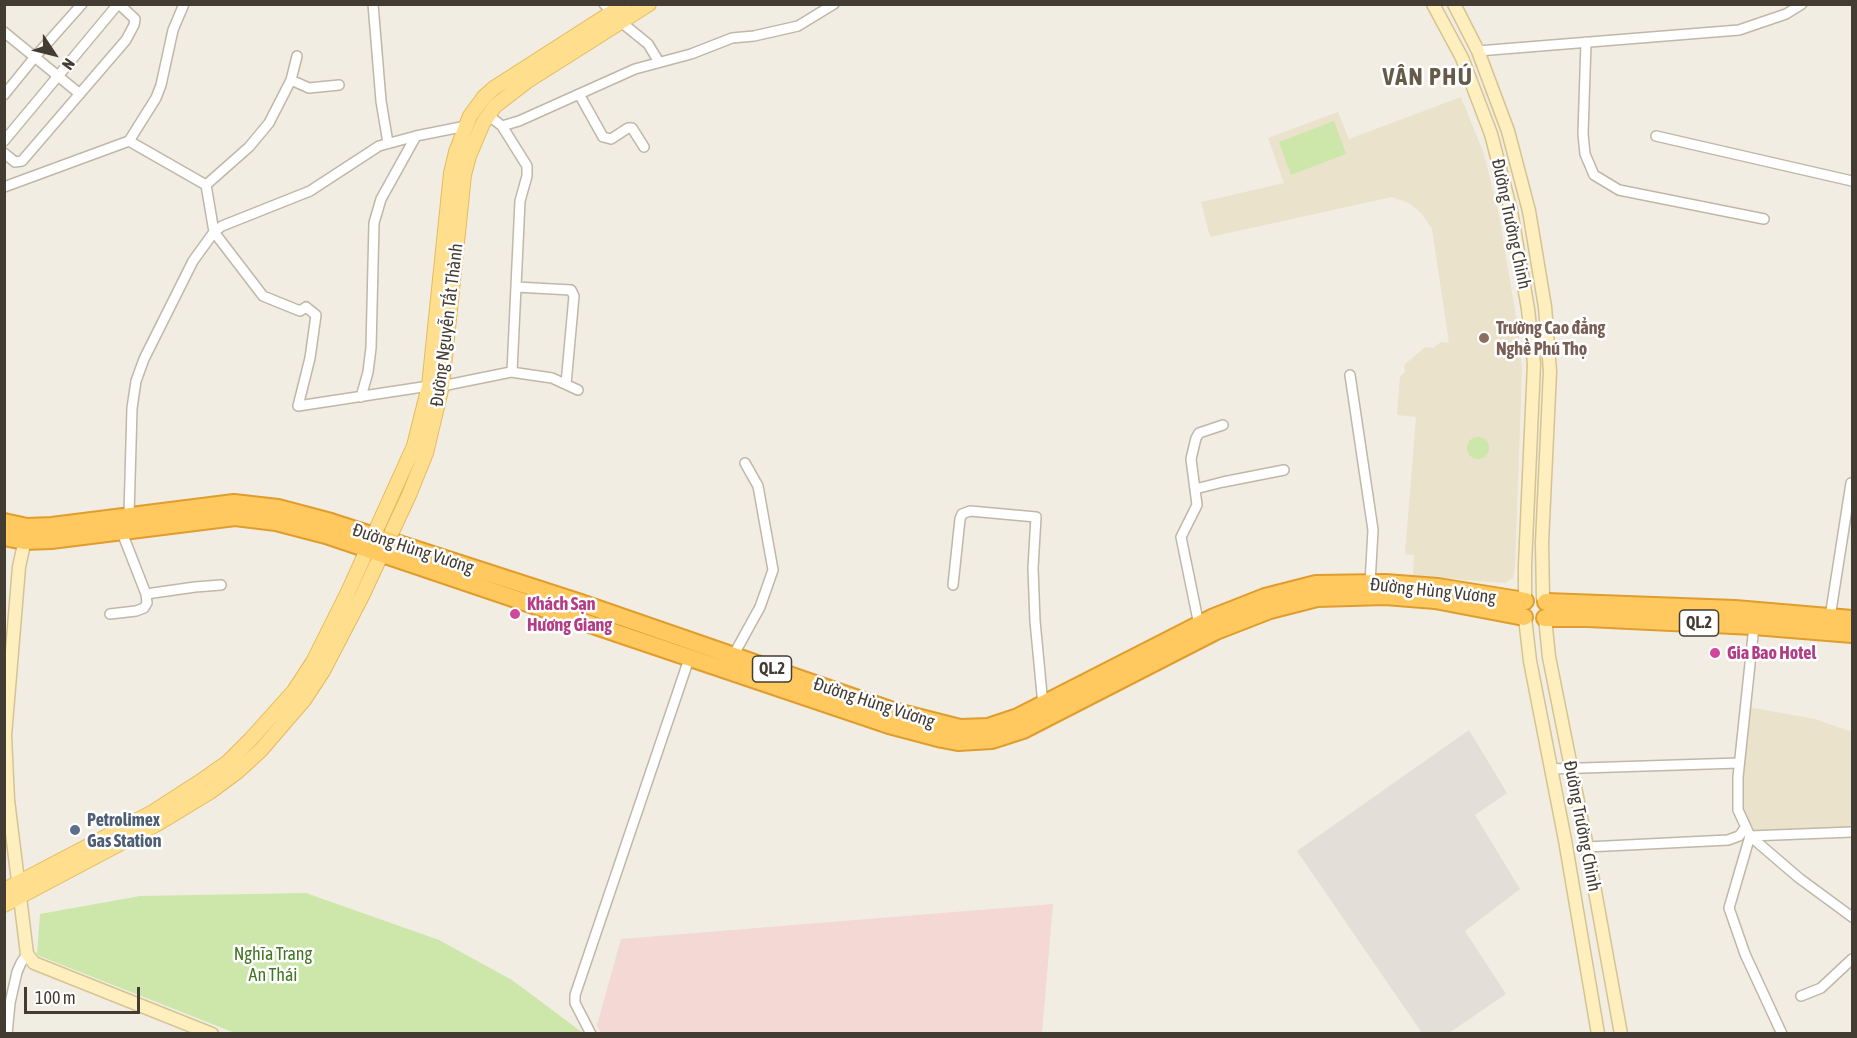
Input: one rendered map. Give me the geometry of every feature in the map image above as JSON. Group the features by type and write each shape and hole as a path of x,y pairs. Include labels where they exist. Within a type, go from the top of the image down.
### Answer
{"highway":[{"name":"Đường Hùng Vương","path":"4,537 26,534 52,526 125,523 234,503 278,508 332,522 377,545 692,650 889,725 942,740 975,742 992,740 1023,730 1043,712 1199,625 1265,597 1306,587 1371,583 1438,587 1525,612"},
{"name":"Đường Hùng Vương","path":"4,522 26,534"},
{"name":"Đường Hùng Vương","path":"692,650 733,656 893,711 960,728 988,728 1043,712 1216,631 1270,610 1317,598 1385,596 1525,612"},
{"name":"QL.2","path":"1545,606 1539,622 1533,622 1525,612 1536,596 1545,606 1588,618 1852,633"},
{"name":"QL.2","path":"1545,606 1735,609 1852,619"}],"main road":[{"name":"Đường Nguyễn Tất Thành","path":"444,302 451,173 456,152 476,107 494,88 625,4"},
{"name":"Đường Nguyễn Tất Thành","path":"4,905 20,890 89,853 175,799 228,762 258,733 294,691 313,662 348,592 419,472 433,397 444,302 464,175 474,142 488,115 504,98 612,13 649,4"},
{"name":"Đường Trường Chinh","path":"1433,4 1451,36 1491,134 1511,211 1528,309 1534,372 1525,612 1530,661 1565,840 1598,1034"},
{"name":"Đường Trường Chinh","path":"1454,4 1478,51 1508,131 1529,211 1545,307 1550,371 1542,543 1549,657 1621,1034"},
{"path":"1451,36 1467,27"},
{"path":"26,534 19,567 5,736 8,800 27,954 34,963 212,1034"},
{"name":"Đường Nguyễn Tất Thành","path":"4,891 20,890"}],"street":[{"path":"4,95 82,4"},
{"path":"4,141 118,4 132,15 135,19 134,25 126,40 22,161 15,162 4,153"},
{"path":"4,187 129,141 156,98 173,30 184,4"},
{"path":"373,4 381,100 388,143"},
{"path":"502,126 579,94 613,77 691,54 732,38 754,36 798,26 834,4"},
{"path":"1478,51 1739,30 1786,14 1802,4"},
{"path":"612,13 648,44 658,62"},
{"path":"4,32 80,94"},
{"path":"1586,42 1583,135 1585,154 1594,175 1618,190 1764,219"},
{"path":"206,185 249,147 269,123 291,80 297,56"},
{"path":"291,80 309,88 339,85"},
{"path":"579,94 603,137 611,139 628,128 632,128 644,147"},
{"path":"488,115 502,126 527,166 527,176 520,201 512,372"},
{"path":"110,614 136,611 144,608 147,603 125,523 132,408 136,381 144,359 193,261 214,232 228,224 310,191 372,150 388,143 466,126"},
{"path":"361,397 368,372 371,340 374,222 381,199 416,136"},
{"path":"1656,136 1852,181"},
{"path":"129,141 206,185"},
{"path":"206,185 214,232 263,296 300,311 306,307 316,315 310,358 298,406 361,397 433,397 512,372 552,378 578,390"},
{"path":"516,287 571,290 574,296 566,384"},
{"path":"1350,375 1373,530 1371,583"},
{"path":"1199,625 1181,538 1197,505 1191,459 1196,438 1199,433 1222,425"},
{"path":"733,656 760,607 773,570 758,486 745,463"},
{"path":"1195,489 1284,470"},
{"path":"1830,617 1851,483"},
{"path":"953,585 962,514 970,511 1036,517 1033,568 1043,712"},
{"path":"146,594 221,585"},
{"path":"1754,626 1739,763 1737,804 1748,832 1799,878 1852,917"},
{"path":"591,1034 575,1003 575,995 692,650"},
{"path":"1551,769 1739,763"},
{"path":"1748,832 1729,908 1745,954 1782,1034"},
{"path":"1587,847 1728,840 1748,832 1852,832"},
{"path":"7,1034 17,972 27,954"},
{"path":"1801,996 1821,988 1852,959"}],"shaded area":[{"name":"Trường Cao đẳng Nghề Phú Thọ","path":"1461,97 1484,154 1499,215 1519,334 1522,371 1515,566 1513,578 1505,583 1413,576 1414,555 1405,554 1416,417 1397,415 1400,376 1405,372 1404,365 1425,347 1433,348 1441,342 1449,343 1432,229 1422,214 1409,203 1392,197 1210,237 1201,202 1284,183 1268,138 1338,112 1349,139"},
{"path":"1748,707 1815,719 1852,732 1852,828 1751,833 1739,803"},
{"path":"1469,730 1507,793 1475,815 1520,889 1465,931 1506,994 1449,1033 1422,1033 1297,851"},
{"path":"1053,904 1042,1033 601,1034 597,1025 621,939"}],"green space":[{"path":"1334,121 1346,154 1291,175 1279,142"},
{"path":"1478,437 1486,440 1489,448 1486,456 1478,459 1470,456 1467,448 1470,440"},
{"name":"Nghĩa Trang An Thái","path":"306,893 439,940 512,980 583,1033 235,1033 37,955 40,914 140,896"}],"place":[{"name":"Trường Cao đẳng Nghề Phú Thọ","path":"1484,338"},
{"name":"Khách Sạn Hương Giang","path":"515,614"},
{"name":"Gia Bao Hotel","path":"1715,653"},
{"name":"Petrolimex Gas Station","path":"75,830"}],"district":[{"name":"VÂN PHÚ","path":"1428,77"}]}
